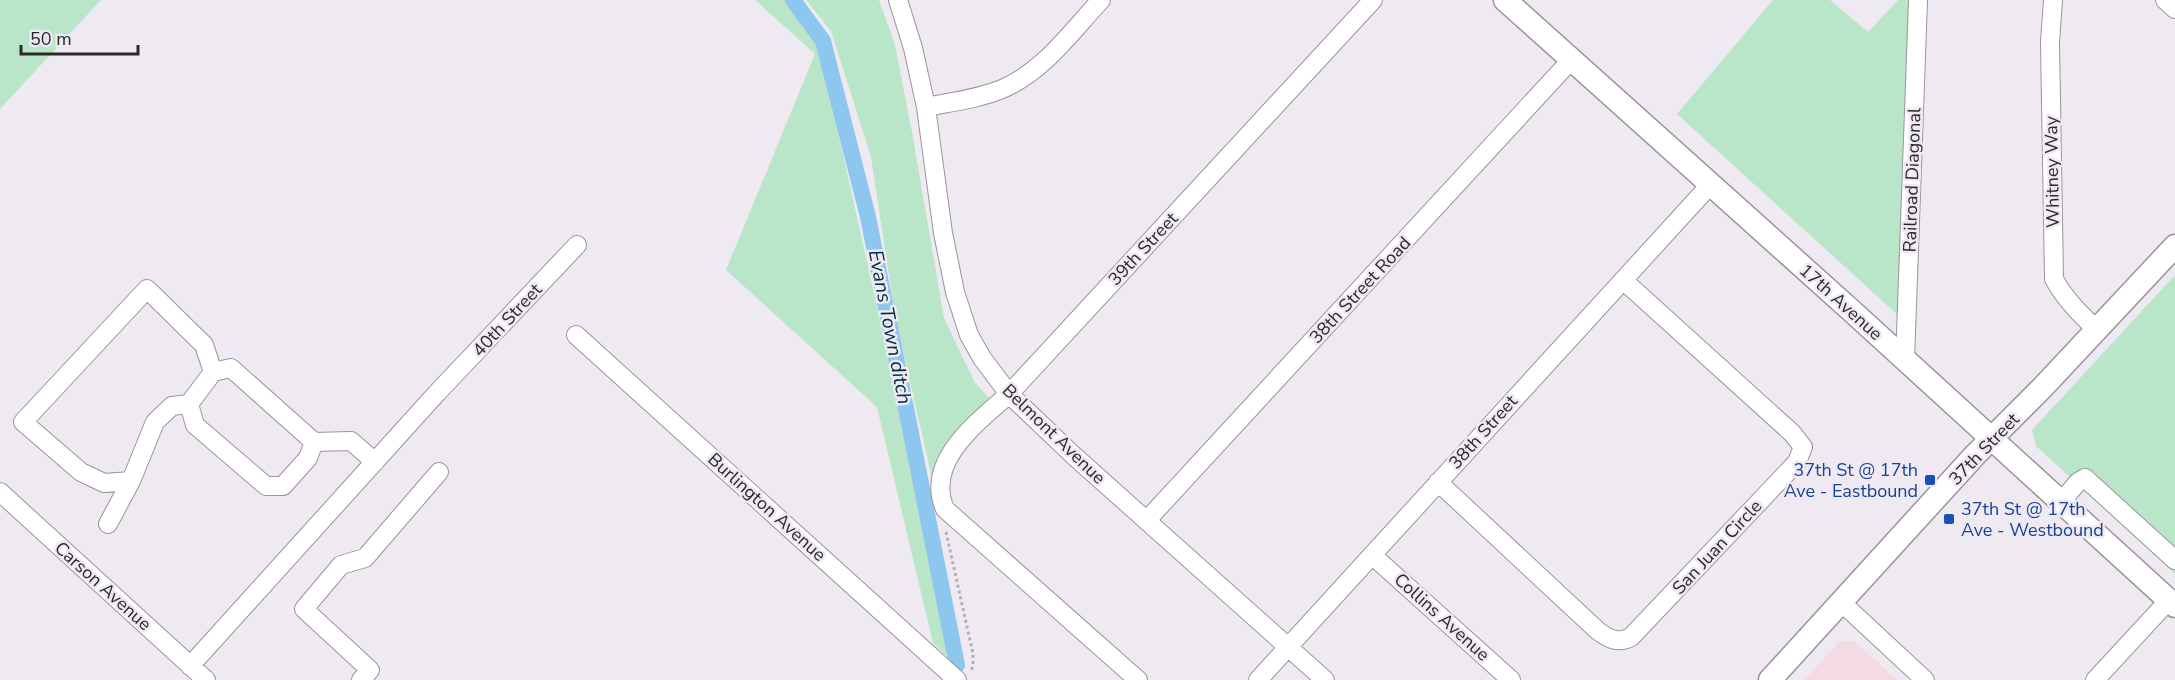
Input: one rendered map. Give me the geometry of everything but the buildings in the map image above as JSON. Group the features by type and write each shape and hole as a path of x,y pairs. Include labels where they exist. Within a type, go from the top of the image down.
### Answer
{"main road":[{"name":"17th Avenue","path":"1505,0 2172,603"},
{"name":"37th Street","path":"1770,680 1992,439 2175,246"}],"street":[{"name":"Belmont Avenue","path":"898,0 913,48 926,107 943,233 955,292 969,335 982,358 1009,394 1073,455 1325,680"},
{"path":"926,107 1001,89 1023,78 1046,60 1101,0"},
{"name":"39th Street","path":"945,509 940,497 941,475 951,452 973,426 1009,394 1373,0"},
{"name":"Railroad Diagonal","path":"1905,361 1918,0"},
{"name":"Whitney Way","path":"2053,0 2050,42 2054,279 2075,310 2096,329"},
{"path":"2165,0 2175,9"},
{"name":"38th Street Road","path":"1147,520 1572,59"},
{"name":"38th Street","path":"1258,680 1710,185"},
{"name":"40th Street","path":"190,666 436,394 577,245"},
{"name":"San Juan Circle","path":"1438,482 1598,630 1609,638 1623,641 1639,629 1797,462 1803,447 1792,433 1623,280"},
{"path":"131,481 104,483 81,472 23,422 147,289 204,345 213,372"},
{"name":"Burlington Avenue","path":"576,335 963,677"},
{"path":"108,524 131,481 154,422 172,406 189,404 213,372 231,368 314,442 351,441 375,462"},
{"path":"189,404 195,424 266,486 283,486 308,458 314,442"},
{"path":"361,680 370,670 304,609 342,566 365,558 440,472"},
{"path":"2061,502 2078,482 2085,478 2175,560"},
{"name":"Carson Avenue","path":"0,492 206,680"},
{"path":"945,509 1138,680"},
{"name":"Collins Avenue","path":"1372,555 1511,680"},
{"path":"1842,603 1925,680"},
{"path":"2095,680 2172,603"}],"path":[{"path":"945,509 946,540 973,654 973,667 963,677"}],"shaded area":[{"path":"1840,641 1854,641 1897,680 1804,680"}],"green space":[{"path":"0,0 101,0 0,109"},
{"path":"755,0 786,0 819,46 906,438 951,660 933,643 877,407 726,270 815,54"},
{"path":"806,0 879,0 895,45 944,318 975,383 990,399 933,482 896,321 871,157 831,31"},
{"path":"1773,0 1830,0 1868,32 1898,0 1911,0 1900,317 1677,114"},
{"path":"2175,275 2175,574 2036,446 2032,430"}],"waterway":[{"name":"Evans Town ditch","path":"793,0 823,41 868,217 957,665"}],"place":[{"name":"37th St @ 17th Ave - Eastbound","path":"1930,480"},
{"name":"37th St @ 17th Ave - Westbound","path":"1949,519"}]}
